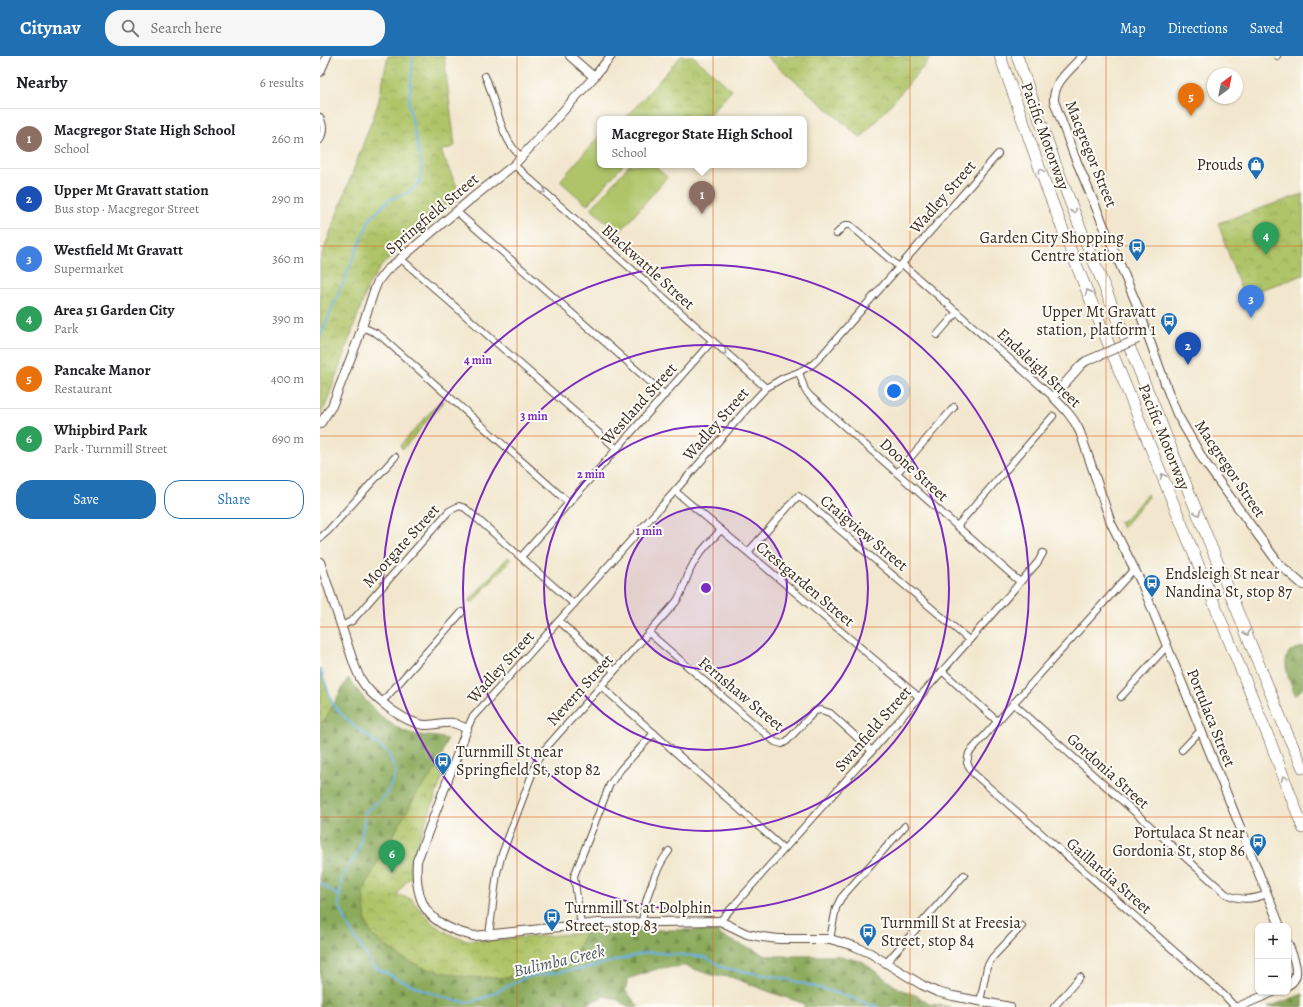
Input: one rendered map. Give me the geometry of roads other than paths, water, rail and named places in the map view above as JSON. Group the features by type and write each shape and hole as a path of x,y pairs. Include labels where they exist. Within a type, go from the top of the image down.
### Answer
{"highway":[{"name":"Pacific Motorway","path":"1000,56 1068,243 1261,719 1303,828"},
{"name":"Pacific Motorway","path":"1017,56 1054,161 1087,246 1154,406 1286,731 1303,768"}],"street":[{"path":"320,72 327,56"},
{"path":"570,56 594,77"},
{"name":"Springfield Street","path":"320,424 332,406 378,281 386,271 514,165 594,77 611,56"},
{"name":"Macgregor Street","path":"1083,56 1057,85 1054,92 1054,101 1074,155 1121,264 1174,407 1198,451 1279,564 1302,584"},
{"path":"486,76 498,115 510,145 517,154 522,157"},
{"path":"320,117 324,125 324,131 320,140"},
{"name":"Wadley Street","path":"467,729 472,718 752,403 766,388 813,364 823,354 998,154"},
{"name":"Blackwattle Street","path":"514,165 766,388"},
{"path":"457,212 665,395"},
{"name":"Endsleigh Street","path":"836,234 844,225 850,225 956,312 1066,409 1076,423 1111,523"},
{"path":"401,259 617,449"},
{"path":"937,335 956,312"},
{"path":"362,327 376,332 569,503"},
{"path":"1053,397 1086,361 1148,335"},
{"name":"Westland Street","path":"521,557 712,341"},
{"name":"Doone Street","path":"799,372 805,390 810,396 1020,582"},
{"path":"897,473 954,407"},
{"path":"956,526 1053,416"},
{"path":"320,538 394,457"},
{"name":"Crestgarden Street","path":"675,491 919,697"},
{"name":"Craigview Street","path":"748,552 798,496 969,640"},
{"name":"Moorgate Street","path":"341,626 352,621 449,511 454,507 459,506 465,508 574,604"},
{"name":"Portulaca Street","path":"1111,523 1142,584 1279,923"},
{"name":"Nevern Street","path":"489,935 497,873 502,854 537,760 544,750 676,602 682,594 690,570 698,555 721,530"},
{"name":"Swanfield Street","path":"720,921 1038,562 1043,552"},
{"path":"320,562 354,664 361,679 382,702 399,715 411,721 423,725 453,723 467,729 417,861 416,877 420,898 424,907 433,918 447,928 459,933 474,936 581,925 642,922 720,921 748,934 762,937 779,939 830,939 854,946 870,953 922,985 937,992 1010,1007"},
{"path":"942,671 997,721 1134,569"},
{"path":"382,702 462,612"},
{"path":"559,621 614,671"},
{"name":"Fernshaw Street","path":"649,633 775,742 782,744 788,741 815,711 821,710 830,713 872,751"},
{"path":"1121,697 1167,646"},
{"path":"601,686 784,849"},
{"name":"Gordonia Street","path":"1013,703 1226,894 1240,899 1258,898 1267,894"},
{"name":"Gaillardia Street","path":"997,721 969,753 967,763 973,773 1224,995 1235,1007"},
{"path":"1182,750 1201,730"},
{"path":"581,925 574,876 610,784 621,769 654,733"},
{"path":"830,939 836,908 841,898 905,826"},
{"path":"642,922 643,909 647,897 664,857 669,851"},
{"path":"886,963 964,875"},
{"path":"980,1002 987,967 992,958 1022,926"},
{"path":"1291,951 1299,970 1298,979 1291,983"},
{"path":"1054,1007 1080,977"},
{"path":"1238,1007 1266,995"}],"waterway":[{"path":"320,337 370,219 389,200 407,193 420,182 421,162 409,105 413,56"},
{"name":"Bulimba Creek","path":"320,669 333,705 349,722 388,753 396,772 386,795 366,811 359,850 341,878 339,905 350,930 374,967 426,991 456,1001 471,1002 488,996 526,977 586,968 649,952 705,957 724,968 783,978 834,992 878,1007"},
{"name":"Bulimba Creek","path":"320,883 339,896"}],"place":[{"name":"Pancake Manor","path":"1191,116"},
{"name":"Prouds","path":"1256,180"},
{"name":"Macgregor State High School","path":"702,214"},
{"name":"Area 51 Garden City","path":"1266,255"},
{"name":"Garden City Shopping Centre station","path":"1137,262"},
{"name":"Westfield Mt Gravatt","path":"1251,318"},
{"name":"Upper Mt Gravatt station, platform 1","path":"1169,336"},
{"name":"Upper Mt Gravatt station","path":"1188,365"},
{"name":"Endsleigh St near Nandina St, stop 87","path":"1152,598"},
{"name":"Turnmill St near Springfield St, stop 82","path":"443,776"},
{"name":"Portulaca St near Gordonia St, stop 86","path":"1258,857"},
{"name":"Whipbird Park","path":"392,873"},
{"name":"Turnmill St at Dolphin Street, stop 83","path":"552,932"},
{"name":"Turnmill St at Freesia Street, stop 84","path":"868,947"}]}
